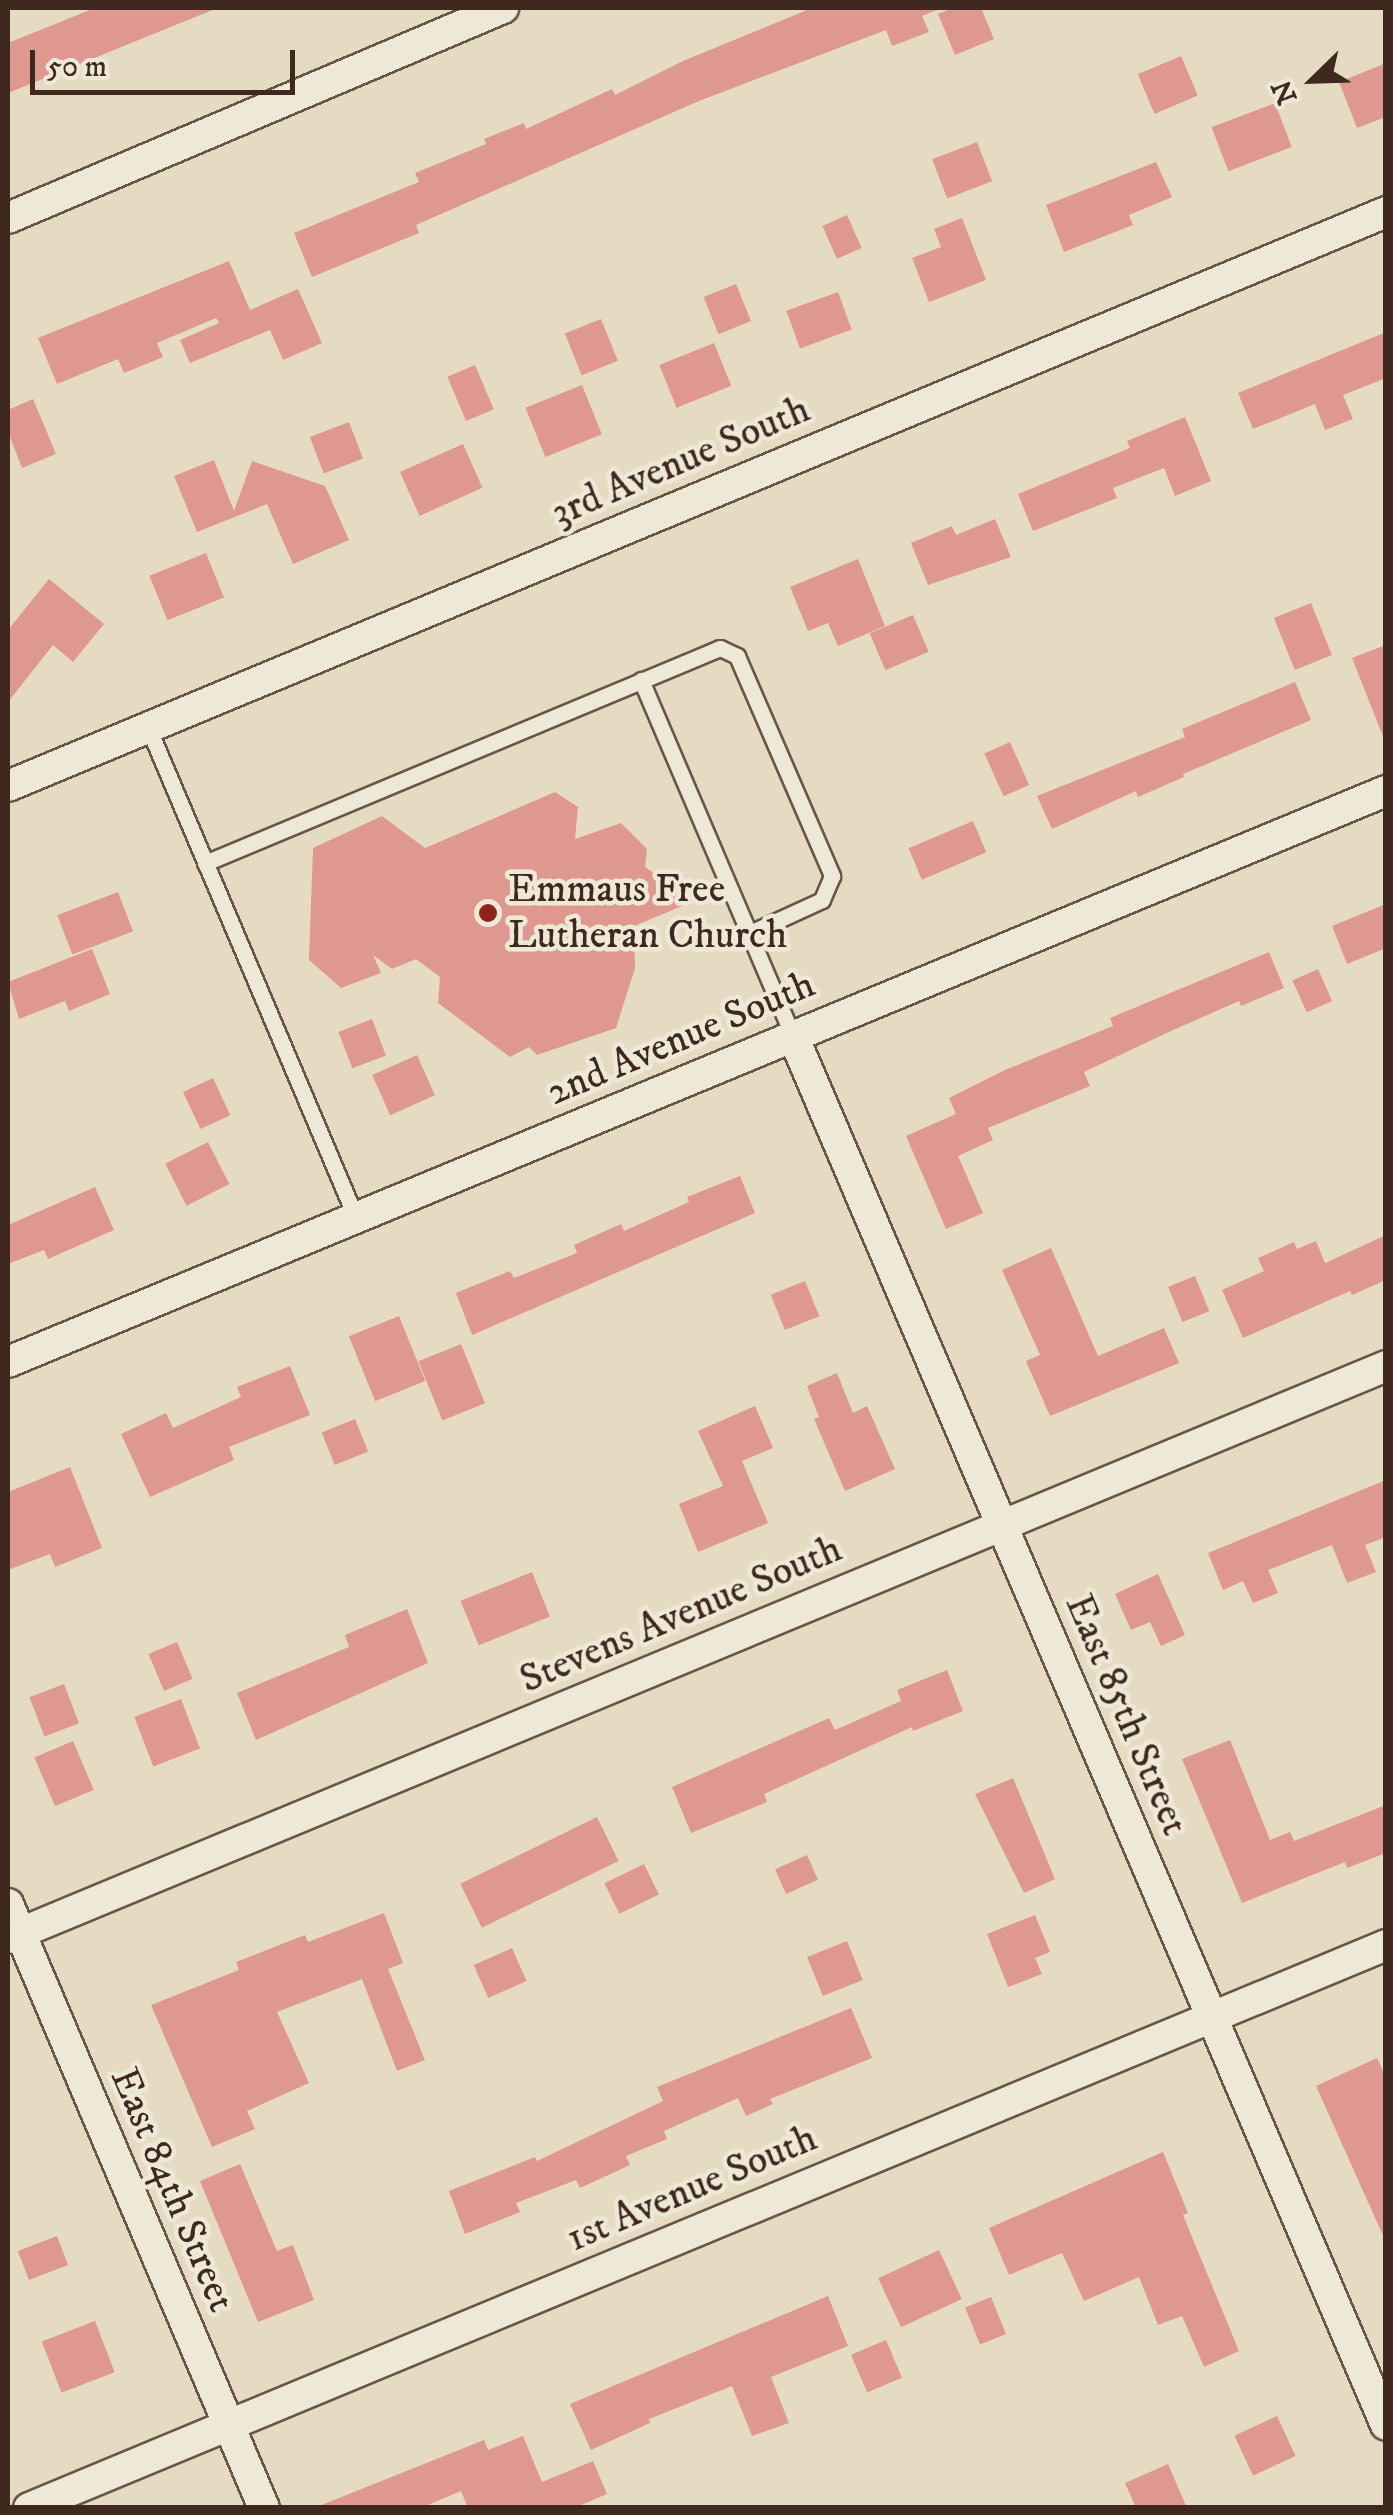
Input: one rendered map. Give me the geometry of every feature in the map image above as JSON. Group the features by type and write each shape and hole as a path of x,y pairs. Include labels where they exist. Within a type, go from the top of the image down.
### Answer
{"street":[{"path":"8,218 503,8"},
{"name":"3rd Avenue South","path":"8,786 1386,212"},
{"name":"2nd Avenue South","path":"8,1362 1386,790"},
{"name":"East 85th Street","path":"794,1036 1386,2425"},
{"name":"Stevens Avenue South","path":"14,1936 1386,1366"},
{"name":"East 84th Street","path":"8,1904 14,1936 264,2508"},
{"name":"1st Avenue South","path":"29,2508 1386,1945"}],"lane":[{"path":"205,862 720,648 737,656 832,876 822,900 750,933"},
{"path":"642,680 794,1036"},
{"path":"148,728 356,1218"}],"building":[{"path":"95,8 215,9 8,93 8,43"},
{"path":"812,8 939,9 922,16 929,32 892,46 886,30 699,101 416,225 419,233 312,277 294,233 419,182 415,173 486,144 484,139 524,123 526,129 612,89 615,95 683,61"},
{"path":"953,8 981,8 994,39 955,55 938,14"},
{"path":"1181,56 1198,96 1155,114 1138,74"},
{"path":"1386,63 1386,117 1357,128 1339,82"},
{"path":"1275,103 1292,147 1228,171 1212,127"},
{"path":"977,142 992,181 947,198 932,159"},
{"path":"1156,162 1172,197 1129,215 1133,225 1064,252 1046,205"},
{"path":"847,215 862,248 837,259 822,226"},
{"path":"962,218 986,280 929,302 912,258 941,247 934,229"},
{"path":"229,261 250,310 298,289 322,343 283,360 270,330 190,363 180,340 219,323 216,318 157,343 163,357 124,373 118,359 57,384 38,338"},
{"path":"736,284 751,321 719,334 704,297"},
{"path":"838,292 852,330 800,348 786,311"},
{"path":"601,319 618,361 582,375 565,334"},
{"path":"1386,332 1386,378 1343,395 1353,419 1325,430 1315,404 1253,429 1238,393"},
{"path":"714,343 731,386 677,408 659,365"},
{"path":"475,365 494,409 466,421 447,377"},
{"path":"582,385 602,434 545,457 525,408"},
{"path":"33,399 56,454 22,468 8,432 8,410"},
{"path":"1185,417 1211,481 1175,496 1164,468 1113,488 1117,498 1033,531 1018,494 1130,448 1127,441"},
{"path":"349,422 363,458 324,473 310,437"},
{"path":"463,444 483,488 419,516 400,472"},
{"path":"214,460 234,511 252,461 325,486 349,540 293,564 267,504 197,532 174,476"},
{"path":"995,519 1011,557 928,585 911,543 952,526 956,535"},
{"path":"206,553 224,598 167,620 149,576"},
{"path":"858,559 885,626 838,646 828,623 808,631 790,587"},
{"path":"49,579 104,624 73,662 53,645 8,702 8,630"},
{"path":"1311,603 1332,655 1295,670 1274,618"},
{"path":"913,615 929,652 885,670 870,633"},
{"path":"1386,645 1386,739 1384,739 1352,658"},
{"path":"1295,682 1311,720 1138,797 1136,791 1052,829 1037,796 1185,737 1182,729"},
{"path":"1010,742 1029,785 1004,796 984,753"},
{"name":"Emmaus Free Lutheran Church","path":"555,792 578,807 575,839 621,823 647,849 645,867 694,901 634,926 635,968 616,1028 537,1055 529,1047 510,1057 438,1003 440,977 416,959 392,969 373,955 381,973 341,988 309,960 313,848 382,816 425,848"},
{"path":"973,821 986,852 922,880 909,848"},
{"path":"118,892 133,931 72,955 57,915"},
{"path":"1386,904 1386,948 1347,964 1332,926"},
{"path":"92,949 110,994 69,1011 65,1001 19,1019 8,982"},
{"path":"1269,952 1284,988 1241,1006 1239,1001 1084,1072 1090,1086 988,1128 993,1140 958,1156 983,1213 946,1229 906,1136 956,1114 949,1098 1005,1070 1113,1026 1110,1018"},
{"path":"1318,969 1332,1001 1307,1012 1292,980"},
{"path":"372,1019 386,1055 352,1068 338,1032"},
{"path":"417,1055 435,1095 390,1115 372,1075"},
{"path":"213,1078 230,1115 200,1129 183,1092"},
{"path":"208,1142 229,1184 187,1206 165,1164"},
{"path":"740,1176 755,1213 472,1335 456,1293 510,1271 514,1278 577,1253 574,1245 621,1224 624,1231 689,1202 687,1197"},
{"path":"95,1187 114,1230 48,1259 44,1250 8,1264 8,1225"},
{"path":"1386,1235 1386,1280 1352,1295 1350,1291 1243,1338 1222,1290 1264,1271 1258,1258 1294,1242 1297,1249 1316,1241 1325,1263"},
{"path":"1051,1248 1098,1356 1164,1328 1179,1363 1050,1416 1026,1361 1040,1355 1002,1270"},
{"path":"1195,1276 1209,1311 1182,1322 1168,1287"},
{"path":"805,1281 819,1316 785,1330 771,1295"},
{"path":"399,1316 425,1381 375,1401 349,1336"},
{"path":"461,1344 485,1403 442,1421 418,1361"},
{"path":"290,1366 310,1415 229,1447 234,1460 150,1497 121,1434 166,1413 173,1428 241,1397 237,1387"},
{"path":"837,1373 853,1413 867,1406 895,1469 845,1491 814,1419 819,1417 807,1386"},
{"path":"755,1406 773,1448 742,1461 768,1523 698,1552 679,1504 723,1486 698,1431"},
{"path":"355,1419 368,1451 335,1465 322,1432"},
{"path":"70,1467 102,1548 55,1567 50,1554 8,1570 8,1492"},
{"path":"1386,1480 1386,1537 1365,1545 1376,1572 1347,1583 1332,1545 1268,1570 1278,1593 1253,1603 1243,1581 1223,1590 1208,1553"},
{"path":"532,1572 550,1617 479,1645 461,1601"},
{"path":"1158,1574 1185,1635 1161,1646 1150,1622 1131,1630 1115,1594"},
{"path":"407,1609 428,1663 256,1740 237,1693 349,1647 345,1635"},
{"path":"177,1642 193,1679 164,1691 148,1654"},
{"path":"947,1670 963,1711 913,1731 912,1727 764,1794 767,1802 691,1833 672,1787 829,1718 835,1730 901,1701 897,1690"},
{"path":"64,1684 79,1723 45,1736 29,1697"},
{"path":"181,1699 200,1748 153,1766 134,1717"},
{"path":"1230,1740 1270,1840 1290,1832 1294,1841 1386,1805 1386,1853 1347,1868 1345,1862 1242,1903 1182,1759"},
{"path":"73,1741 94,1790 55,1806 34,1757"},
{"path":"1013,1778 1055,1879 1024,1893 975,1794"},
{"path":"597,1817 618,1861 482,1928 460,1884"},
{"path":"807,1855 818,1880 786,1894 775,1869"},
{"path":"644,1864 659,1895 619,1914 604,1883"},
{"path":"384,1913 403,1963 388,1969 425,2060 397,2071 362,1979 277,2012 309,2083 247,2111 255,2129 212,2147 151,2005 239,1970 236,1962 305,1935 308,1942"},
{"path":"1035,1915 1050,1952 1035,1958 1042,1974 1008,1987 987,1934"},
{"path":"847,1941 863,1980 823,1996 807,1957"},
{"path":"512,1948 527,1981 488,1998 474,1965"},
{"path":"851,2008 872,2058 770,2099 773,2104 746,2116 738,2098 664,2131 667,2139 626,2156 630,2165 580,2188 576,2180 516,2203 520,2212 465,2234 449,2191 535,2157 537,2161 663,2101 657,2087"},
{"path":"1377,2058 1386,2077 1385,2240 1316,2086"},
{"path":"1163,2152 1188,2213 1183,2215 1239,2351 1204,2367 1182,2316 1158,2325 1139,2277 1084,2301 1062,2253 1009,2275 989,2228"},
{"path":"240,2164 277,2251 293,2245 314,2300 258,2322 200,2181"},
{"path":"57,2236 68,2265 29,2280 18,2251"},
{"path":"939,2250 962,2299 901,2327 878,2278"},
{"path":"828,2296 848,2346 771,2377 789,2423 752,2436 732,2386 649,2419 650,2423 591,2450 570,2404"},
{"path":"991,2297 1006,2334 980,2345 965,2307"},
{"path":"95,2321 115,2372 61,2393 42,2341"},
{"path":"886,2340 902,2378 867,2393 851,2355"},
{"path":"1277,2416 1296,2456 1253,2476 1234,2436"},
{"path":"523,2436 542,2482 593,2461 607,2494 574,2508 468,2508 461,2491 421,2508 314,2508 484,2440 488,2450"},
{"path":"1168,2464 1187,2508 1136,2508 1125,2483"}],"place":[{"name":"Emmaus Free Lutheran Church","path":"488,913"}]}
